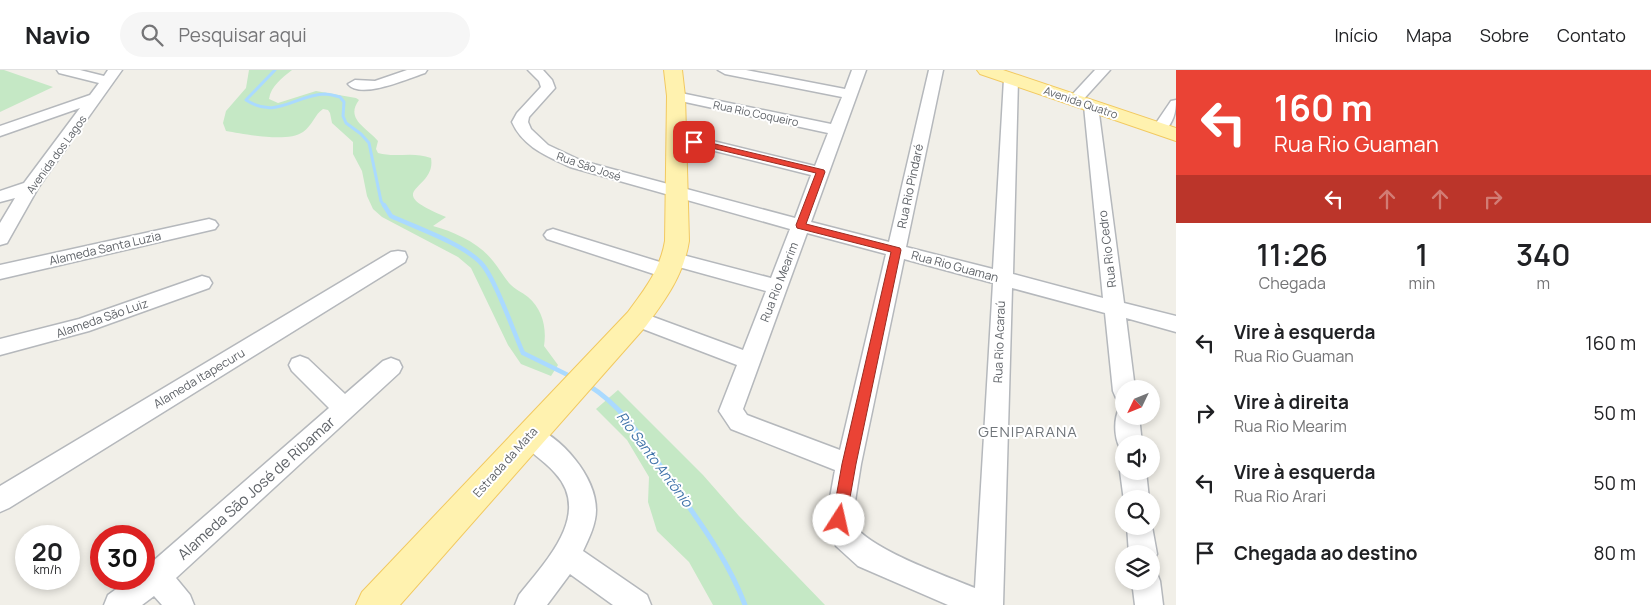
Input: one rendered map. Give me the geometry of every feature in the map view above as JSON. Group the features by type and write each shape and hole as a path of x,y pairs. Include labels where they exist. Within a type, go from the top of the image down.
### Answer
{"main road":[{"path":"672,265 677,193 676,96 673,70"},
{"name":"Avenida Quatro","path":"1002,74 1168,132"},
{"name":"Estrada da Mata","path":"374,605 637,319 672,265"}],"street":[{"path":"64,70 111,76"},
{"path":"355,84 376,85 420,70"},
{"name":"Rua São José","path":"536,70 545,80 548,88 522,116 520,122 524,131 542,148 576,164 677,193"},
{"path":"725,70 850,94"},
{"name":"Rua Rio Mearim","path":"849,464 739,422 731,411 859,70"},
{"name":"Rua Rio Pindaré","path":"936,70 849,464 839,520 846,537 868,556 981,605"},
{"path":"1083,103 1103,70"},
{"name":"Rua Rio Acaraú","path":"989,605 1001,278 1002,74"},
{"name":"Avenida dos Lagos","path":"0,240 30,187 111,76"},
{"name":"Rua Rio Coqueiro","path":"676,96 837,130"},
{"path":"0,131 96,98"},
{"name":"Rua Rio Cedro","path":"1083,103 1114,308 1123,380"},
{"path":"1168,132 1176,104"},
{"path":"676,137 821,172"},
{"path":"0,197 30,187"},
{"name":"Rua Rio Guaman","path":"677,193 1176,324"},
{"name":"Alameda Santa Luzia","path":"0,272 209,225"},
{"path":"553,235 672,265 777,287"},
{"name":"Alameda Itapecuru","path":"0,500 398,257"},
{"name":"Alameda São Luiz","path":"0,347 82,326 202,283"},
{"path":"637,319 750,361"},
{"path":"300,365 345,409"},
{"name":"Alameda São José de Ribamar","path":"118,605 157,577 391,367"},
{"path":"529,605 566,555 580,527 584,511 581,493 575,478 564,465 530,434"},
{"path":"566,555 637,605"},
{"path":"157,577 180,605"},
{"path":"1147,590 1149,605"}],"green space":[{"path":"0,70 4,70 53,87 0,112"},
{"path":"249,70 292,70 278,83 270,94 269,99 278,103 316,91 356,98 359,100 354,112 356,118 378,141 376,149 378,153 418,155 431,158 431,169 415,189 413,195 416,201 446,217 433,226 450,231 481,249 493,261 511,285 526,295 537,307 544,325 544,346 558,365 551,376 521,364 508,345 471,268 458,257 382,217 373,209 367,196 362,171 353,154 353,142 332,123 328,110 323,109 320,111 303,132 287,137 254,136 226,131 223,123 226,111 246,88"},
{"path":"618,390 703,475 739,516 825,605 713,605 689,562 657,531 648,502 649,477 627,440 596,409"}],"waterway":[{"name":"Rio Santo Antônio","path":"275,70 246,100 257,106 267,108 286,105 314,95 327,94 340,97 344,102 343,116 346,123 361,134 369,143 381,201 384,206"},
{"name":"Rio Santo Antônio","path":"384,205 391,216 462,248 480,262 497,291 523,353 572,377"},
{"name":"Rio Santo Antônio","path":"588,385 613,404 633,426 720,554 738,587 745,605"}],"district":[{"name":"GENIPARANA","path":"1028,431"}],"route":[{"path":"694,142 821,172 800,225 896,250 849,464 839,520"}]}
